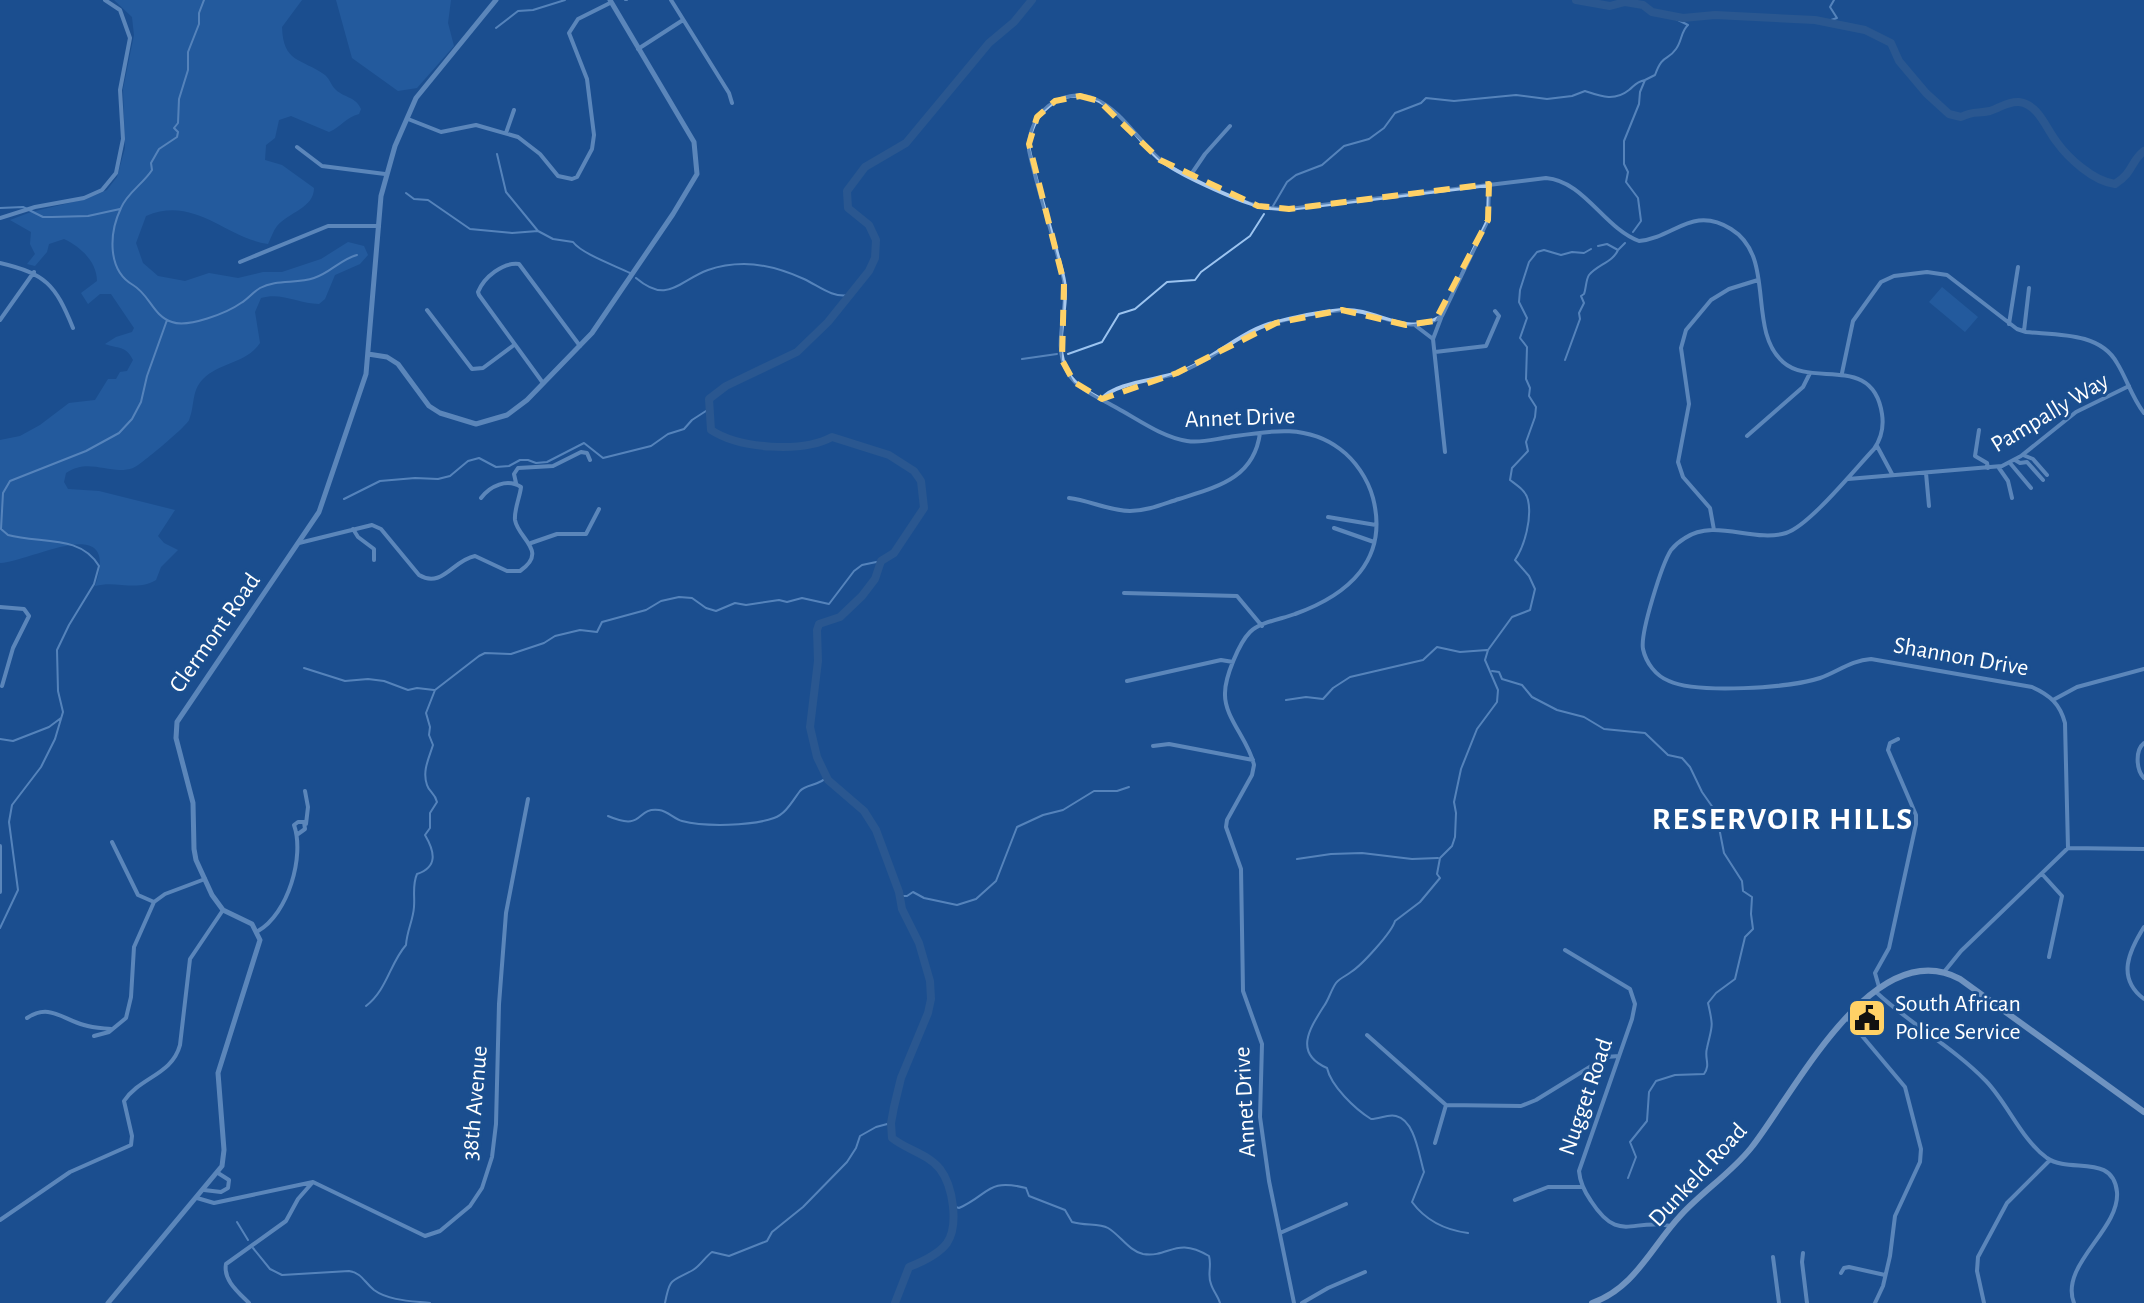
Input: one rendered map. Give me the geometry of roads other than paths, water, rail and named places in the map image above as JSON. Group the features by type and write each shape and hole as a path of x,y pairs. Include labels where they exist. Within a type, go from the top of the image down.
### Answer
{"main road":[{"path":"1877,989 1907,973 1944,972 1960,979 2144,1112"},
{"name":"Dunkeld Road","path":"1592,1303 1627,1283 1671,1226 1749,1151 1847,1018 1877,989"}],"street":[{"path":"0,218 97,193 108,185 119,167 123,139 120,90 130,38 120,10 105,0"},
{"name":"Clermont Road","path":"258,931 250,922 223,910 194,853 193,803 176,738 177,722 319,512 361,393 368,354 385,174 406,119 423,89 496,0"},
{"path":"671,0 729,93 732,103"},
{"path":"368,354 393,360 434,410 470,424 507,415 522,405 597,325 690,189 698,169 694,142 688,129 610,1 578,19 571,25 569,33 587,79 594,135 594,144 581,173 572,179 558,176 526,142 506,133 476,125 441,132 406,119"},
{"path":"638,49 683,20"},
{"name":"Annet Drive","path":"1294,1303 1260,1117 1262,1044 1243,991 1241,869 1226,827 1252,775 1253,760 1226,701 1226,682 1248,634 1322,604 1341,593 1362,569 1374,542 1374,499 1361,471 1344,452 1325,439 1285,430 1201,442 1184,440 1164,433 1074,382 1062,360 1065,290 1029,150 1033,126 1041,113 1055,101 1080,96 1094,99 1113,112 1160,160 1245,202 1274,209 1540,178 1557,180 1573,188 1622,233 1639,241 1694,221 1721,224 1747,243 1758,280"},
{"path":"506,133 514,110"},
{"path":"1190,176 1230,126"},
{"path":"297,147 322,166 385,174"},
{"path":"1445,452 1433,339 1488,220 1489,184"},
{"path":"240,262 328,226 379,226"},
{"path":"0,263 34,272 56,294 73,328"},
{"path":"543,383 478,292 484,281 507,264 522,266 580,346"},
{"path":"2009,324 2018,267"},
{"path":"0,320 34,272"},
{"path":"1842,373 1853,321 1881,282 1890,277 1927,272 1947,275 2009,324 2024,331 2080,338 2101,345 2116,361 2144,413"},
{"path":"1714,530 1710,508 1683,477 1678,462 1689,398 1681,348 1686,330 1711,300 1729,289 1758,280 1768,338 1774,351 1787,365 1810,373 1842,373 1871,390 1879,403 1882,425 1877,446 1892,474"},
{"path":"2024,331 2029,288"},
{"path":"427,310 472,369 483,368 514,345"},
{"path":"1102,399 1114,390 1177,373 1254,331 1276,323 1342,310 1416,326 1433,339"},
{"path":"1435,352 1486,346 1499,316 1495,311"},
{"path":"1416,326 1442,316"},
{"path":"1747,436 1803,387 1810,373"},
{"name":"Pampally Way","path":"1846,479 1999,467 2023,455 2067,417 2129,386"},
{"path":"1979,430 1975,458 1987,463 1988,468"},
{"path":"1069,498 1129,511 1143,510 1228,483 1244,468 1257,446 1260,433"},
{"name":"Shannon Drive","path":"1877,446 1793,530 1764,535 1714,530 1695,533 1674,546 1645,626 1642,641 1644,653 1652,668 1667,681 1693,687 1785,686 1821,678 1861,660 1876,659 2032,687 2053,700 2061,710 2065,723 2068,848"},
{"path":"299,543 372,525 381,529 419,575 430,580 443,576 463,559 472,556 485,558 507,571 520,571 530,560 531,543 516,521 521,488 514,474 518,468 553,466 581,452 587,453 590,460"},
{"path":"2013,462 2027,462 2045,478 2033,459 2023,455"},
{"path":"2013,462 2031,488"},
{"path":"1999,467 2008,481 2012,498"},
{"path":"1926,472 1929,506"},
{"path":"481,498 490,488 516,483"},
{"path":"531,543 557,534 584,534 589,531 599,509"},
{"path":"1328,517 1376,525"},
{"path":"1334,528 1374,542"},
{"path":"353,529 374,549 374,560"},
{"path":"1124,593 1237,596 1262,626"},
{"path":"0,607 27,610 29,616 13,648 2,686"},
{"path":"1127,681 1221,660 1233,662"},
{"path":"2053,700 2077,687 2144,669"},
{"path":"1898,739 1890,743 1888,750 1916,815 1916,824 1889,948 1875,973 1877,989 1987,1082 2050,1160 2101,1168 2108,1173 2117,1188 2116,1209 2081,1263 2074,1281 2074,1303"},
{"path":"2144,743 2138,752 2139,772 2144,778"},
{"path":"1153,746 1169,744 1253,760"},
{"path":"298,834 306,825 308,807 305,791"},
{"name":"38th Avenue","path":"313,1182 425,1236 435,1234 460,1216 482,1188 492,1157 496,1124 506,913 528,799"},
{"path":"108,1303 218,1173 225,1155 218,1073 257,951 260,940 258,931 267,924 294,880 298,834 294,827 296,822 302,821 306,825"},
{"path":"112,842 138,895 154,902"},
{"path":"0,846 0,892"},
{"path":"1944,972 1961,951 2068,848 2144,849"},
{"path":"2042,874 2062,896 2049,957"},
{"path":"94,1036 123,1022 128,1013 134,947 154,902 165,894 205,879"},
{"path":"0,1220 70,1172 131,1145 132,1136 124,1101 131,1092 175,1059 180,1045 192,953 223,910"},
{"path":"2144,927 2131,947 2127,962 2130,982 2144,999"},
{"name":"Nugget Road","path":"1565,950 1625,985 1633,993 1635,1007 1579,1171 1582,1187 1601,1216 1615,1226 1628,1228 1655,1223 1671,1226"},
{"path":"27,1018 39,1011 49,1011 82,1025 111,1030"},
{"path":"1847,1018 1905,1087 1921,1144 1920,1162 1895,1216 1885,1275 1875,1303"},
{"path":"1367,1035 1446,1105 1521,1106 1606,1057 1619,1056"},
{"path":"1435,1143 1446,1105"},
{"path":"1984,1303 1977,1271 1978,1257 2007,1203 2050,1160"},
{"path":"204,1190 221,1192 228,1188 229,1180 218,1173"},
{"path":"197,1198 214,1203 313,1182"},
{"path":"249,1303 228,1280 224,1273 226,1264 286,1221 298,1199 313,1182"},
{"path":"1515,1200 1548,1187 1582,1187"},
{"path":"1280,1233 1346,1204"},
{"path":"1803,1253 1807,1303"},
{"path":"1773,1257 1779,1303"},
{"path":"1841,1273 1849,1267 1885,1275"},
{"path":"1302,1303 1365,1272"}],"waterway":[{"path":"204,0 188,52 188,70 179,99 178,123 174,128 178,132 177,137 159,149 151,163 152,170 127,198 117,218 113,250 118,270 144,294 160,315 172,322 188,323 227,311 266,285 314,278 357,255"},
{"path":"496,28 518,11 533,10 565,0"},
{"path":"895,1303 909,1267 930,1258 943,1247 953,1226 951,1195 945,1176 930,1160 892,1138 891,1123 901,1078 928,1013 930,981 919,943 902,909 899,892 876,830 864,811 828,780 817,757 810,727 819,624 840,617 875,579 881,561 894,553 924,508 921,481 914,471 889,455 832,437 805,445 771,447 723,436 711,430 709,399 726,386 797,352 828,322 869,271 875,258 876,240 869,225 848,208 847,191 865,167 906,143 989,43 1014,22 1032,0"},
{"path":"1576,0 1610,6 1625,2 1643,5 1652,12 1683,18 1715,15 1815,20 1865,30 1891,43 1899,61 1949,114 1961,117 2011,103 2026,104 2036,112 2074,161 2090,174 2115,184 2144,151"},
{"path":"1825,22 1837,18 1830,7 1834,0"},
{"path":"1633,232 1641,221 1638,198 1626,182 1628,172 1624,164 1624,141 1645,80 1655,75 1660,63 1673,53 1688,25 1670,16"},
{"path":"1273,206 1287,182 1296,175 1322,165 1344,146 1369,139 1384,128 1395,113 1426,98 1454,101 1516,95 1547,99 1585,91 1612,97 1645,80"},
{"path":"497,154 506,192 538,231"},
{"path":"406,193 414,199 428,200 470,229 512,233 538,231 553,239 573,242 591,255 630,273"},
{"path":"0,208 23,207 43,217 88,216 120,209"},
{"path":"1068,354 1102,342 1119,314 1135,309 1167,282 1195,280 1201,272 1250,236 1264,214"},
{"path":"1598,246 1607,244 1618,250 1625,243"},
{"path":"1468,1233 1437,1224 1412,1202 1424,1172 1408,1124 1396,1116 1371,1119 1344,1096 1327,1068 1317,1062 1307,1048 1310,1031 1336,983 1369,956 1395,921 1420,902 1440,878 1437,874 1440,858 1452,846 1455,837 1454,802 1461,769 1477,729 1497,702 1498,690 1485,660 1488,650 1512,617 1530,610 1535,589 1529,576 1515,560 1527,531 1528,500 1524,491 1510,480 1512,468 1528,451 1526,442 1536,407 1529,396 1526,379 1527,347 1520,338 1527,318 1519,302 1520,290 1529,262 1537,252 1544,250 1561,255 1584,253 1591,249"},
{"path":"1565,360 1580,319 1579,313 1584,303 1581,296 1588,277 1618,250"},
{"path":"636,278 647,286 665,290 712,269 752,264 790,273 831,293 849,295"},
{"path":"0,928 18,890 9,822 12,805 41,767 55,739 63,712 58,691 57,650 94,584 99,566 91,556 70,545 8,535 1,529 3,493 10,481 86,451 119,433 132,419 141,402 167,320"},
{"path":"1022,359 1057,354"},
{"path":"344,499 380,481 450,476 468,461 479,458 496,467 509,466 520,460 547,462 584,443 603,458 651,446 668,434 684,429 709,409"},
{"path":"366,1006 379,992 406,945 413,912 415,878 429,867 433,858 425,835 430,828 430,813 437,802 425,775 433,745 426,713 435,690 485,653 511,654 555,636 580,630 597,632 602,622 679,597 692,598 716,611 735,603 787,602 802,598 829,604 854,571 862,565 881,561"},
{"path":"1286,700 1306,697 1323,699 1350,677 1423,660 1437,647 1460,652 1487,650"},
{"path":"304,668 345,681 368,679 408,690 434,690"},
{"path":"1492,671 1499,672 1502,679 1522,685 1532,697 1557,710 1584,717 1604,729 1645,733 1668,755 1682,758 1716,812 1724,853 1742,881 1743,891 1752,897 1753,929 1745,937 1735,979 1708,1003 1712,1027 1706,1052 1706,1070 1704,1074 1675,1075 1656,1081 1649,1092 1647,1121 1630,1142 1636,1157 1628,1178"},
{"path":"0,739 13,741 49,727 61,718"},
{"path":"608,816 628,821 651,810 659,810 692,823 754,823 778,816 800,791 827,777"},
{"path":"900,896 913,892 924,898 957,905 976,899 996,881 1017,827 1063,810 1094,791 1117,791 1129,787"},
{"path":"1297,859 1362,853 1412,859 1438,858"},
{"path":"665,1303 673,1281 696,1268 712,1252 729,1256 767,1241 772,1232 803,1207 847,1162 860,1136 891,1123"},
{"path":"952,1206 959,1208 996,1186 1013,1185 1026,1188 1029,1196 1065,1210 1072,1222 1108,1228 1143,1254 1180,1248 1198,1250 1209,1256 1210,1281 1220,1303"},
{"path":"237,1222 248,1240"},
{"path":"253,1248 270,1269 282,1275 349,1271 387,1296 430,1303"}],"place":[{"name":"South African Police Service","path":"1867,1018"}],"district":[{"name":"RESERVOIR HILLS","path":"1783,819"}]}
